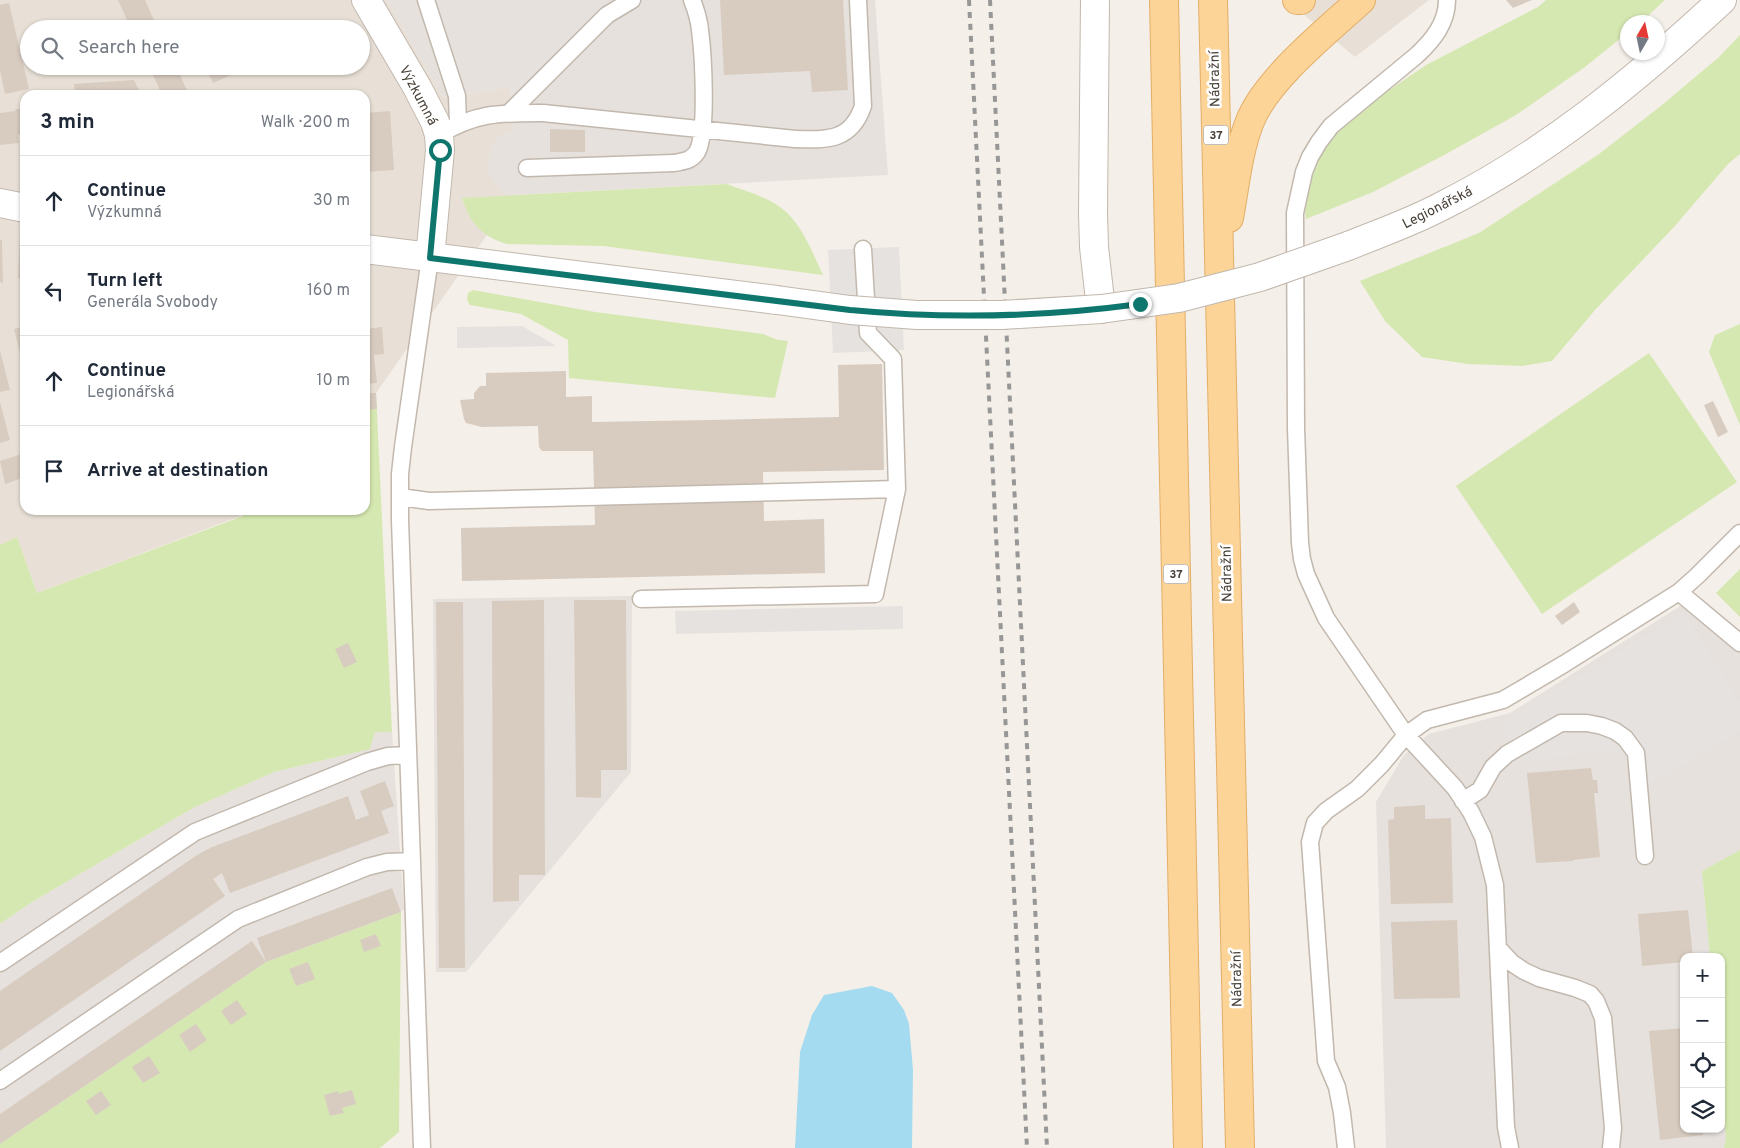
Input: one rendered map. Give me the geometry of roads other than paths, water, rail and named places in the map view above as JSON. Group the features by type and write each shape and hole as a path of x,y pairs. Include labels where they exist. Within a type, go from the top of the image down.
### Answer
{"main road":[{"name":"37","path":"1164,0 1188,1148"},
{"name":"Nádražní","path":"1213,0 1240,1148"},
{"path":"1218,271 1245,135 1251,119 1274,82 1361,0"}],"street":[{"name":"Výzkumná","path":"366,0 417,87 449,130 440,150 430,258"},
{"path":"1095,0 1093,213 1094,248 1101,309"},
{"name":"Legionářská","path":"370,250 850,310 917,315 1002,315 1101,309 1179,298 1260,277 1348,246 1443,206 1526,157 1630,83 1722,0"},
{"path":"0,203 20,207"}],"lane":[{"path":"426,0 457,96 449,130"},
{"path":"509,113 607,15 632,0"},
{"path":"527,168 674,163 687,161 693,157 698,150 702,129 704,87 700,29 692,0"},
{"path":"449,130 486,115 543,113 795,139 818,140 834,137 848,131 858,119 863,106 858,0"},
{"path":"1447,0 1444,18 1430,43 1331,126 1310,156 1304,172 1295,213 1296,428 1302,559 1306,574 1326,618 1406,735 1455,788 1471,812 1483,837 1495,886 1506,1127 1510,1148"},
{"path":"641,599 875,594 897,488 894,359 868,333 863,248"},
{"path":"422,1148 400,497 403,447 430,258"},
{"path":"400,497 429,501 897,488"},
{"path":"1346,1148 1337,1088 1326,1061 1310,842 1315,823 1326,811 1357,789 1382,764 1406,735 1427,720 1503,700 1564,664 1679,592 1740,533"},
{"path":"1679,592 1740,643"},
{"path":"1463,801 1480,790 1493,768 1507,754 1561,723 1587,723 1602,726 1615,731 1625,738 1636,753 1646,856"},
{"path":"0,963 195,832 367,762 388,756 408,755"},
{"path":"0,1082 238,919 367,867 386,862 412,861"},
{"path":"1498,948 1512,963 1524,971 1539,978 1590,994 1596,1001 1603,1018 1612,1128 1611,1148"}],"water":[{"path":"872,986 892,993 904,1010 909,1024 913,1070 912,1148 795,1148 800,1052 812,1015 824,995"}],"railway":[{"path":"969,0 1027,1148"},
{"path":"990,0 1047,1148"}]}
